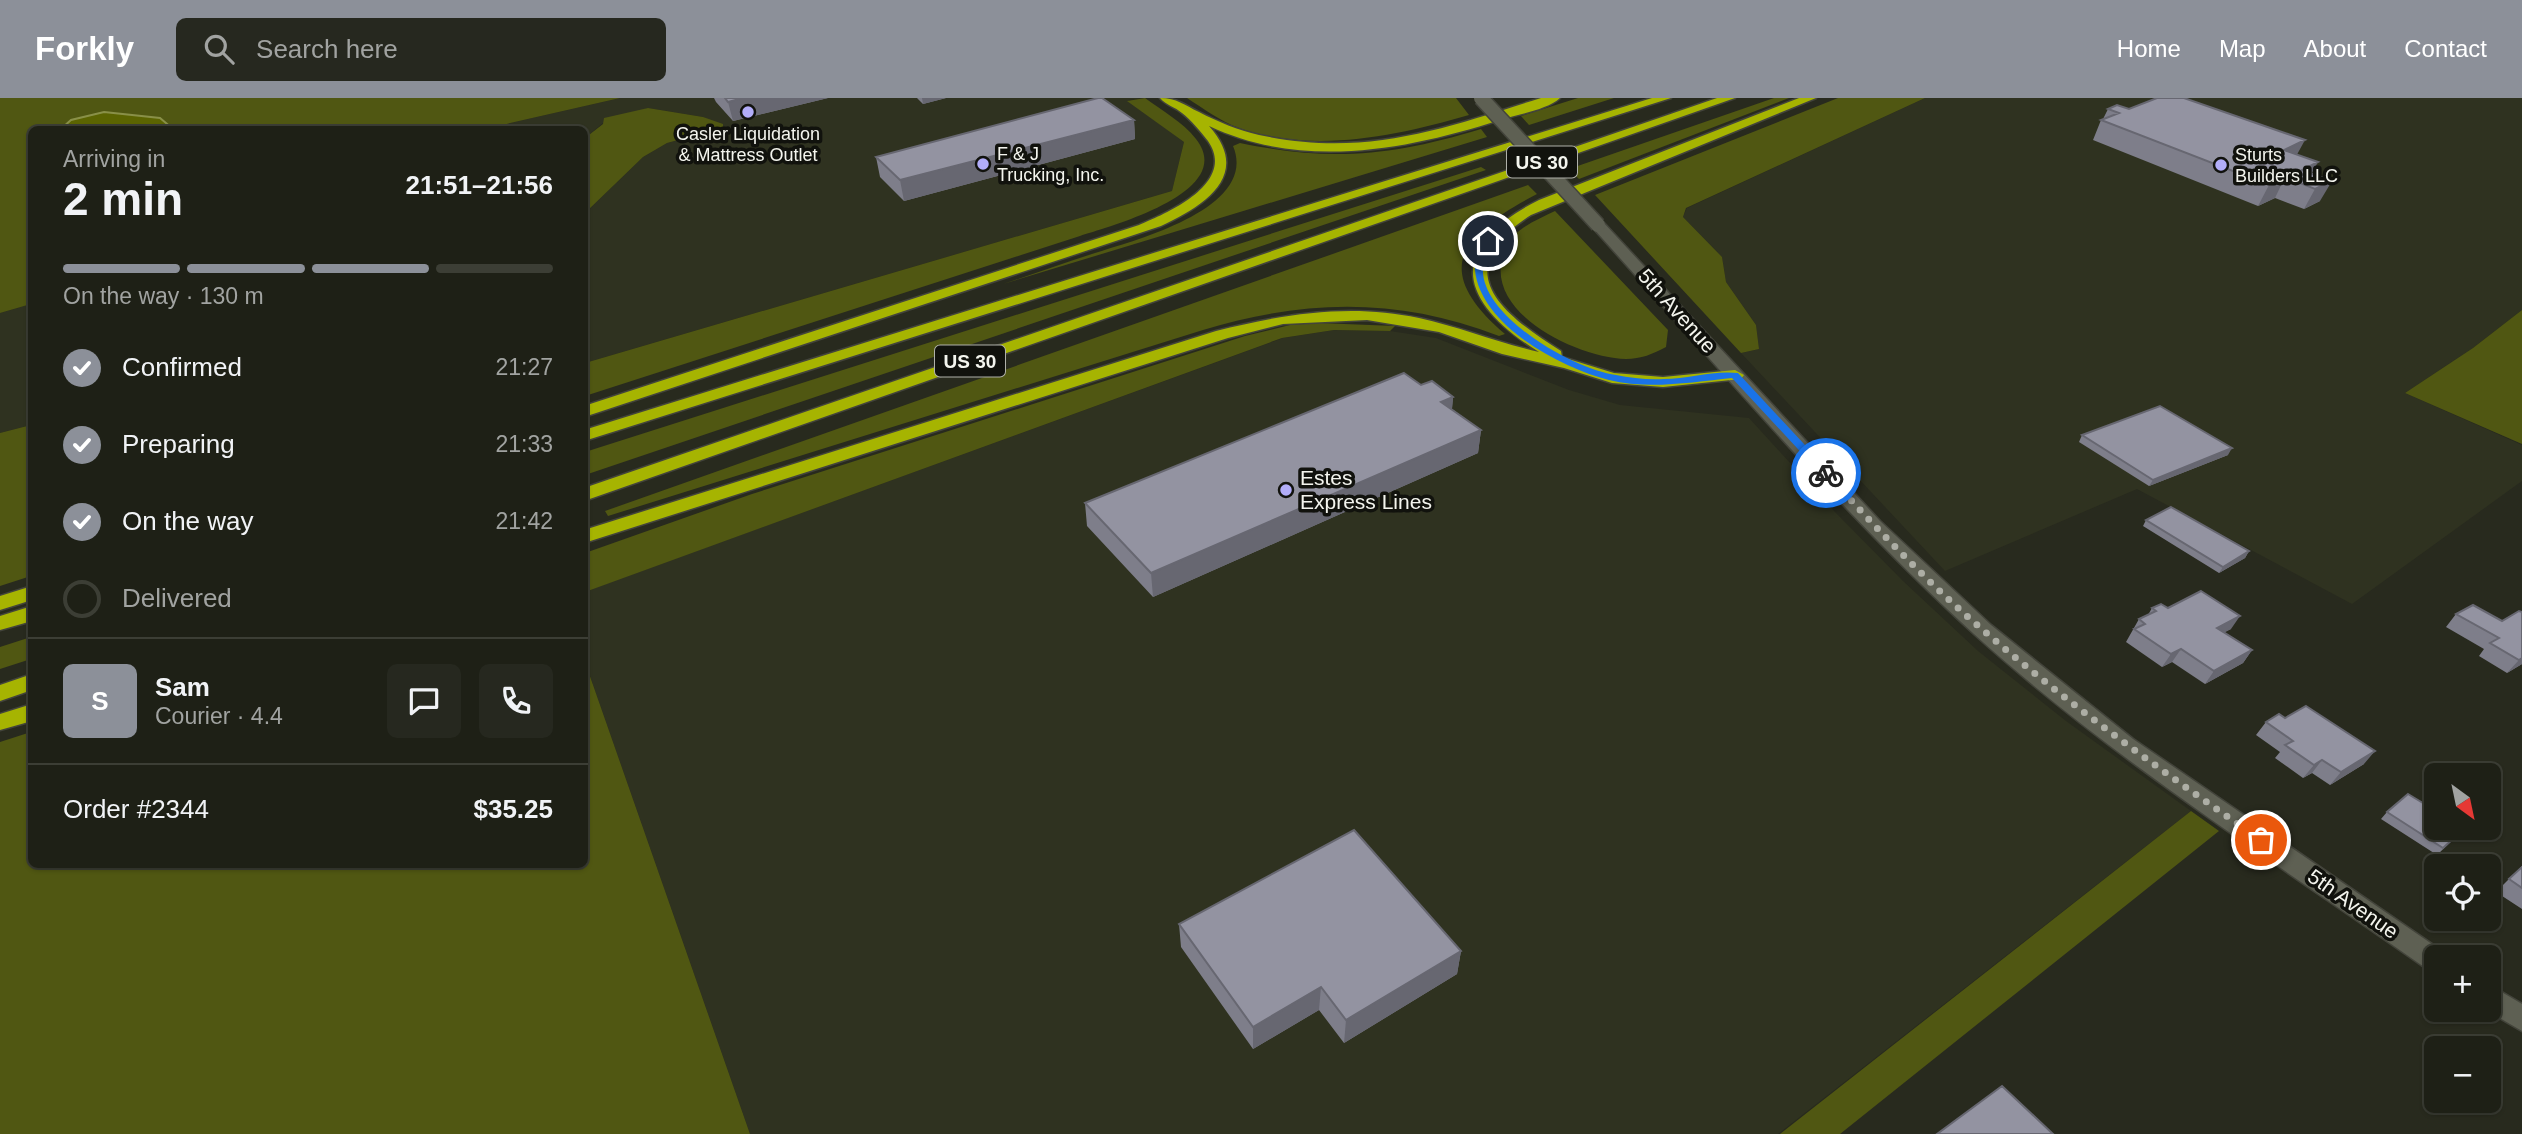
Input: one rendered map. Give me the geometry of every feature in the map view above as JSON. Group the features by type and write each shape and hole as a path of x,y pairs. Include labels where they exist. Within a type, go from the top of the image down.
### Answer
{"highway":[{"path":"1166,98 1190,114 1225,130 1265,141 1310,147 1350,148 1423,138 1554,98"},
{"name":"US 30","path":"588,435 1665,98"},
{"name":"US 30","path":"588,494 1729,98"},
{"path":"1569,364 1516,329 1491,303 1483,289 1478,267 1488,241 1511,219 1544,203 1810,98"},
{"path":"588,411 1144,228 1176,214 1208,190 1215,180 1221,161 1213,140 1190,114"},
{"path":"588,536 1222,334 1283,319 1343,314 1398,319 1444,329 1508,350 1569,364 1612,378 1646,382 1735,375"},
{"path":"0,603 28,594"},
{"path":"0,623 28,613"},
{"path":"0,693 28,683"},
{"path":"0,722 28,713"}],"street":[{"name":"5th Avenue","path":"1481,98 1900,553 1983,630 2125,745 2424,953"},
{"path":"2501,1005 2522,1019"}],"shaded area":[{"path":"0,98 620,98 498,126 28,126 28,305 0,313"},
{"path":"620,98 1145,98 1128,100 1184,142 1172,191 588,362 588,210 643,157 667,143 723,128 703,117 648,108 603,123 588,136 588,126 498,126"},
{"path":"1145,98 1178,122 1196,139 1204,158 1200,175 1186,190 1165,204 1117,224 588,395 588,362 1172,191 1184,142 1127,101"},
{"path":"1187,98 1456,98 1469,115 1384,135 1326,141 1297,140 1239,128"},
{"path":"1578,98 1614,98 1529,125 1521,116"},
{"path":"1774,98 1789,98 1579,179 1569,169"},
{"path":"1838,98 1925,98 1686,208 1683,217 1722,257 1726,282 1756,325 1759,349 1741,353 1595,195"},
{"path":"1925,98 2522,98 2522,310 2473,348 2405,393 2522,445 2522,481 2352,604 2137,489 1945,571 1741,353 1759,349 1756,325 1726,282 1722,257 1683,217 1687,208"},
{"path":"648,108 703,117 723,124 723,128 667,143 643,157 588,210 588,136 603,124 604,118"},
{"path":"104,112 160,118 169,126 64,126 71,120"},
{"path":"1481,129 1487,137 1003,284 1138,240 1189,218 1212,204 1228,187 1236,168 1233,146 1240,143 1304,153 1361,153 1419,145"},
{"path":"1481,167 1486,170 588,474 588,451"},
{"path":"1528,185 1537,194 1490,223 1474,238 1464,254 1462,271 1467,290 1481,311 1505,334 1499,336 1424,314 1388,309 1351,307 1278,312 1203,330 608,516 605,511"},
{"path":"1555,211 1668,330 1666,347 1652,354 1626,359 1581,350 1535,325 1516,308 1504,289 1501,267 1508,244 1523,228"},
{"path":"28,305 28,426 0,433 0,313"},
{"path":"2522,310 2522,444 2405,393 2473,348"},
{"path":"1319,323 1395,326 1390,331 1334,330 1282,338 588,591 588,552 752,494 1245,336 1290,325"},
{"path":"1334,330 1390,331 1436,338 1569,390 1620,405 1749,418 1835,512 1978,651 2066,721 2191,811 1778,1134 750,1134 588,671 588,591 1283,338"},
{"path":"28,426 28,577 0,586 0,433"},
{"path":"28,638 28,660 0,669 0,647"},
{"path":"588,671 750,1134 0,1134 0,742 28,733 28,868 588,868"},
{"path":"2191,811 2219,831 1840,1134 1780,1134"}],"building":[{"path":"725,98 743,98 728,102"},
{"path":"1098,98 1134,120 900,180 876,157"},
{"path":"2157,98 2184,98 2305,140 2284,150 2318,162 2302,170 2332,181 2315,189 2285,177 2269,185 2101,120 2119,113 2108,109 2117,105 2129,109"},
{"name":"Estes Express Lines","path":"1404,373 1421,385 1432,381 1453,397 1441,402 1481,430 1151,573 1085,503"},
{"path":"2160,406 2232,448 2153,480 2082,435"},
{"path":"2171,507 2249,551 2223,567 2146,520"},
{"path":"2201,591 2240,616 2217,628 2252,650 2214,671 2181,649 2171,654 2134,629 2145,624 2139,619 2156,611 2152,608 2161,604 2168,608"},
{"path":"2473,605 2502,621 2519,611 2522,612 2522,658 2519,660 2490,643 2499,638 2456,614"},
{"path":"2306,706 2375,751 2341,772 2322,760 2314,765 2285,745 2293,741 2266,722 2279,714 2285,718"},
{"path":"2408,794 2424,804 2424,836 2387,812"},
{"path":"1354,830 1461,951 1346,1020 1321,987 1253,1027 1179,924"},
{"path":"2431,840 2452,840 2443,848"},
{"path":"2522,867 2522,888 2509,879"},
{"path":"2002,1086 2053,1134 1937,1134"}],"way so far":[{"path":"1826,473 1900,553 1983,630 2125,745 2261,840"}],"place":[{"name":"Casler Liquidation & Mattress Outlet","path":"748,112"},
{"name":"F & J Trucking, Inc.","path":"983,164"},
{"name":"Sturts Builders LLC","path":"2221,165"},
{"name":"Estes Express Lines","path":"1286,490"}],"route":[{"path":"1488,241 1478,267 1483,289 1502,317 1516,329 1569,364 1612,378 1663,382 1735,375 1826,473"}]}
